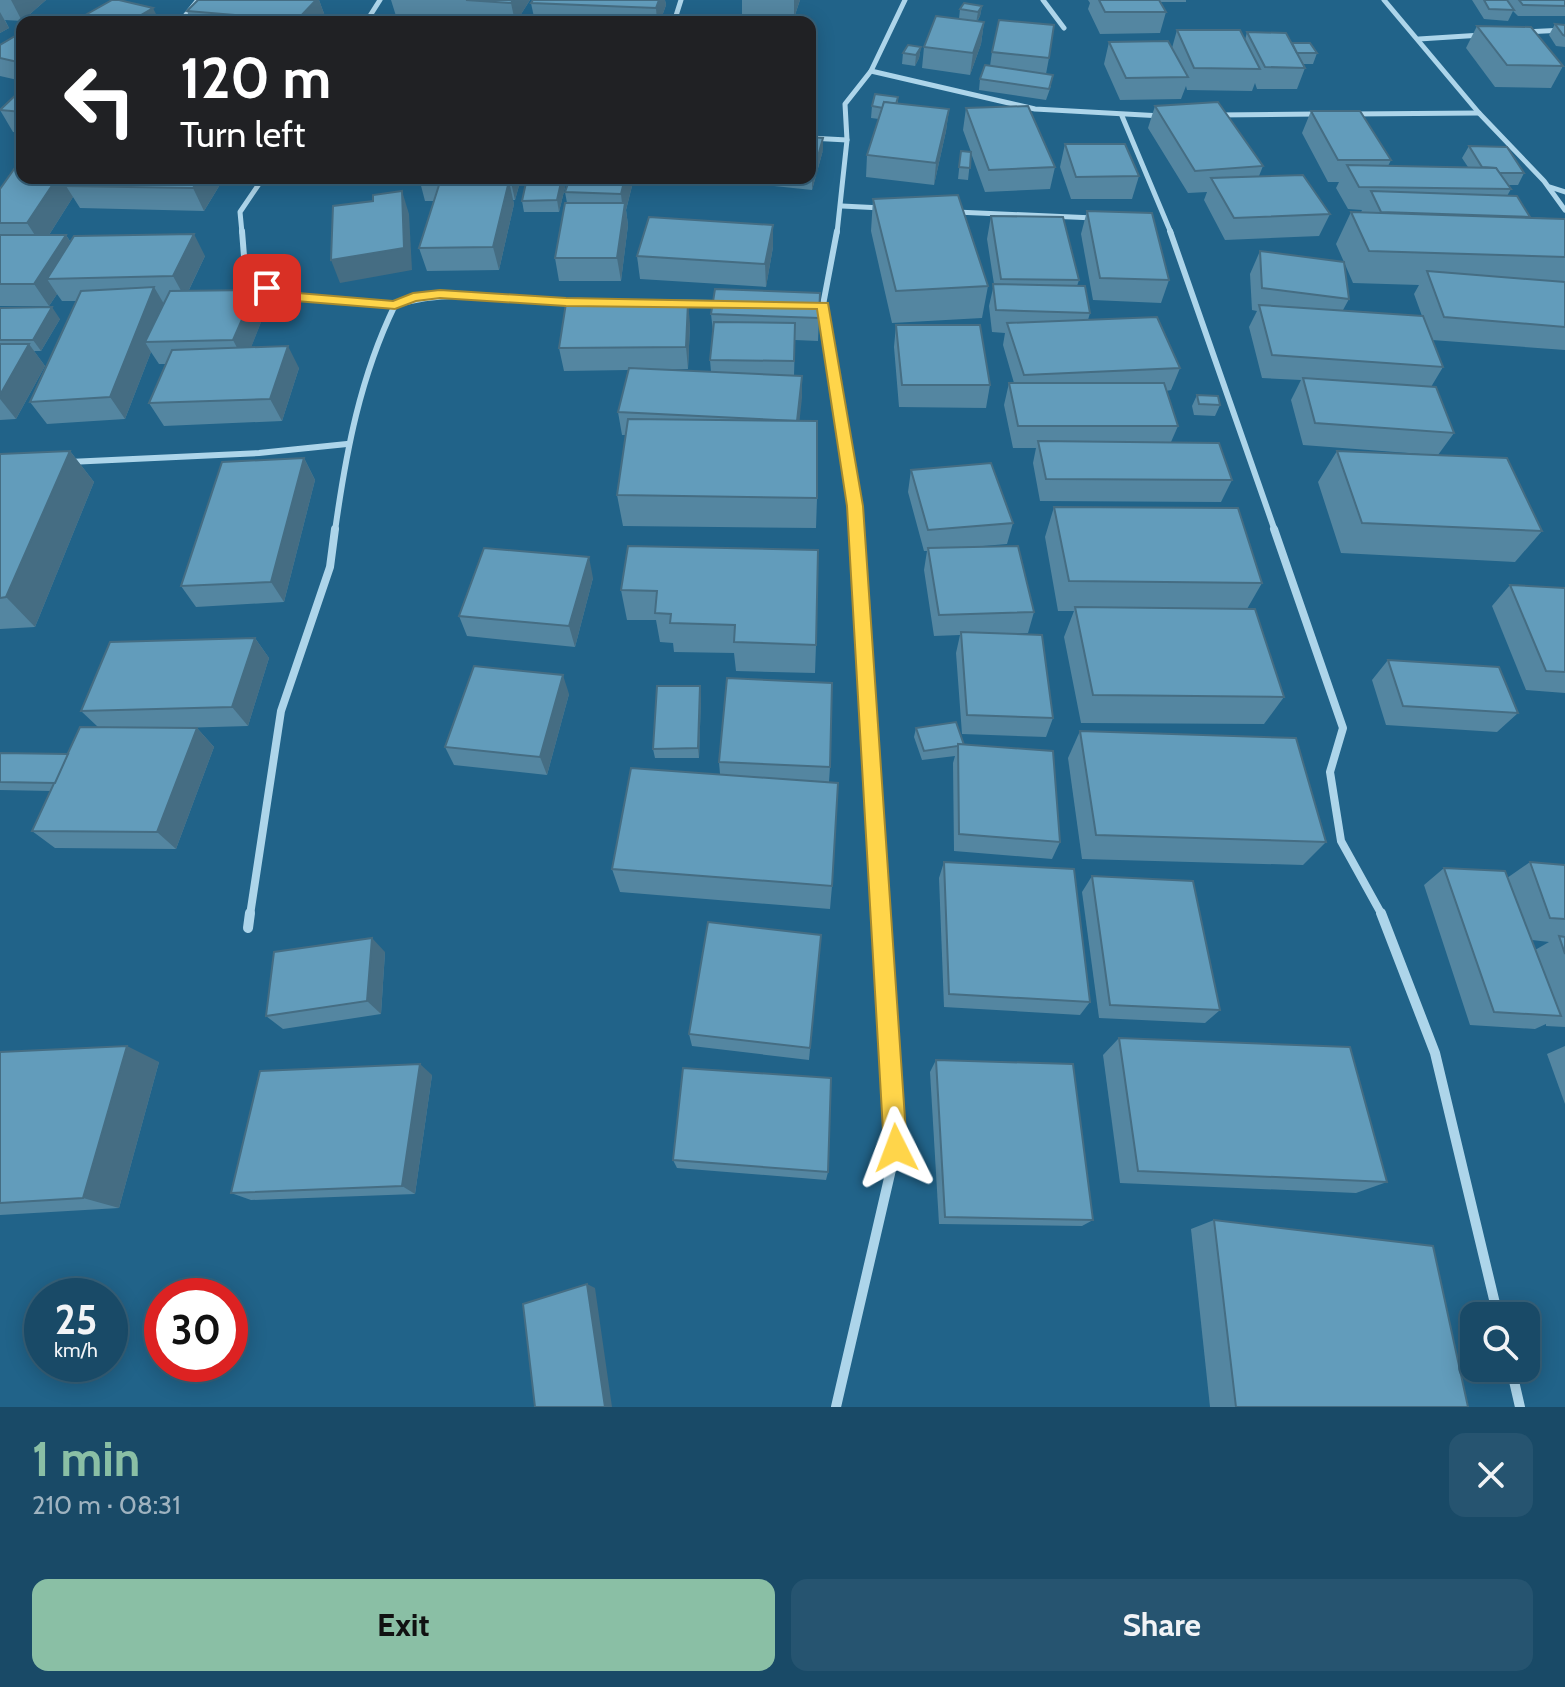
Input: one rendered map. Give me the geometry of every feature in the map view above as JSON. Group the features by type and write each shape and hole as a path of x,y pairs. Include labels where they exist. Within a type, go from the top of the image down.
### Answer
{"street":[{"path":"185,16 198,0"},
{"path":"836,1407 896,1148 855,506 823,305 842,206 847,140 845,104 871,71 905,0"},
{"path":"1043,0 1064,28"},
{"path":"1384,0 1479,113 1544,181 1555,191 1565,192"},
{"path":"1509,33 1565,30"},
{"path":"1419,39 1494,34"},
{"path":"871,71 1035,109 1122,116 1168,116"},
{"path":"1339,114 1479,113"},
{"path":"1215,115 1324,114"},
{"path":"1122,116 1167,222 1343,728 1330,772 1341,841 1384,919 1435,1053 1495,1302"},
{"path":"816,138 847,140"},
{"path":"1544,181 1565,210"},
{"path":"259,184 240,212 244,256 252,280 283,296 395,305 413,297 440,294 566,302 732,303"},
{"path":"842,206 885,208"},
{"path":"942,211 1106,219"},
{"path":"1152,221 1167,222"},
{"path":"248,928 281,711 330,567 347,444 374,348 395,305"},
{"path":"808,305 823,305"},
{"path":"61,462 259,453 347,444"},
{"path":"1514,1382 1520,1407"}],"building":[{"path":"112,0 153,8 139,16 84,16"},
{"path":"198,0 316,0 301,16 187,11"},
{"path":"466,0 513,0 511,3"},
{"path":"533,0 659,0 656,8 531,3"},
{"path":"1099,0 1159,0 1166,12 1105,12"},
{"path":"1484,0 1507,0 1514,10 1489,9"},
{"path":"1519,0 1565,0 1565,6 1523,5"},
{"path":"964,3 982,6 978,12 960,9"},
{"path":"936,16 984,22 973,53 924,47"},
{"path":"999,20 1054,25 1049,58 992,52"},
{"path":"1555,24 1565,25 1565,36 1563,35"},
{"path":"1477,26 1531,27 1563,66 1507,65"},
{"path":"1177,30 1240,30 1260,69 1194,68"},
{"path":"1247,32 1286,33 1305,68 1265,67"},
{"path":"16,36 16,62 0,58 0,45"},
{"path":"1168,41 1188,77 1126,78 1109,42"},
{"path":"1292,43 1310,43 1317,53 1297,53"},
{"path":"908,45 921,47 916,55 903,53"},
{"path":"985,65 1053,75 1049,89 980,79"},
{"path":"875,94 898,97 896,104 884,102 883,108 872,106"},
{"path":"16,95 16,111 0,110"},
{"path":"884,102 949,109 936,163 867,155"},
{"path":"1218,102 1263,166 1195,171 1155,106"},
{"path":"1028,106 1055,167 989,170 966,108"},
{"path":"1311,111 1360,111 1391,160 1338,160"},
{"path":"816,137 823,138 816,163"},
{"path":"1065,144 1125,144 1139,176 1076,177"},
{"path":"1469,146 1507,147 1524,173 1499,173 1496,168 1482,167"},
{"path":"961,151 971,152 970,168 959,167"},
{"path":"1347,165 1496,168 1511,189 1359,187"},
{"path":"16,166 16,184 53,184 27,223 0,223 0,189"},
{"path":"1303,175 1330,214 1234,218 1211,178"},
{"path":"68,184 196,184 193,188 66,186"},
{"path":"439,184 508,184 493,247 419,248"},
{"path":"526,184 561,184 557,200 522,201"},
{"path":"568,184 624,184 621,194 565,192"},
{"path":"402,191 404,248 331,260 333,206 373,201 373,195"},
{"path":"1371,191 1517,196 1530,217 1381,212"},
{"path":"958,195 988,286 896,291 873,199"},
{"path":"565,203 625,203 617,258 555,258"},
{"path":"1087,211 1152,213 1169,280 1100,278"},
{"path":"1351,212 1565,219 1565,257 1369,251"},
{"path":"991,216 1063,217 1079,280 1001,279"},
{"path":"649,217 773,225 765,264 637,256"},
{"path":"194,234 173,276 47,279 74,236"},
{"path":"0,235 66,235 34,284 0,284"},
{"path":"1260,251 1344,262 1349,299 1262,288"},
{"path":"1427,271 1565,282 1565,327 1444,317"},
{"path":"993,284 1085,286 1090,313 996,310"},
{"path":"154,287 110,397 30,402 81,291"},
{"path":"715,289 820,293 819,318 711,314"},
{"path":"255,290 233,340 145,342 170,291"},
{"path":"688,302 686,347 559,348 566,303"},
{"path":"1259,305 1423,316 1443,367 1272,355"},
{"path":"52,307 33,340 0,340 0,308"},
{"path":"1157,317 1180,368 1024,375 1007,323"},
{"path":"714,322 795,323 794,361 710,360"},
{"path":"896,325 980,325 990,385 902,385"},
{"path":"0,344 29,344 0,395"},
{"path":"288,346 270,399 149,403 172,350"},
{"path":"629,368 802,376 797,421 618,412"},
{"path":"1303,378 1436,387 1454,433 1315,423"},
{"path":"1009,383 1164,383 1178,426 1018,426"},
{"path":"1197,395 1218,396 1220,405 1199,404"},
{"path":"628,419 817,421 817,498 617,495"},
{"path":"1038,441 1219,443 1232,480 1046,479"},
{"path":"70,451 6,597 0,598 0,454"},
{"path":"1337,451 1507,458 1542,531 1362,523"},
{"path":"304,458 271,582 181,586 222,462"},
{"path":"991,463 1013,523 928,530 911,470"},
{"path":"1054,507 1238,508 1262,583 1069,581"},
{"path":"628,546 818,550 816,645 734,642 735,625 670,623 671,614 655,613 657,591 621,590"},
{"path":"1018,546 1034,612 939,615 928,548"},
{"path":"484,548 589,557 569,626 459,616"},
{"path":"1510,585 1565,588 1565,672 1546,671"},
{"path":"1075,607 1255,609 1284,697 1093,695"},
{"path":"961,632 1042,635 1053,718 967,715"},
{"path":"255,638 232,707 81,711 110,642"},
{"path":"1388,660 1499,667 1518,713 1403,706"},
{"path":"474,666 563,675 540,757 445,747"},
{"path":"727,678 832,683 830,767 719,762"},
{"path":"657,686 700,686 698,748 653,749"},
{"path":"956,722 964,745 924,751 916,728"},
{"path":"80,727 197,728 157,832 32,831"},
{"path":"1080,731 1296,738 1326,842 1096,835"},
{"path":"958,744 1053,751 1060,842 959,834"},
{"path":"0,753 68,754 55,783 0,782"},
{"path":"631,768 838,783 832,886 612,869"},
{"path":"944,862 1074,869 1090,1002 949,994"},
{"path":"1530,862 1565,865 1565,919 1550,918"},
{"path":"1444,868 1505,871 1561,1016 1494,1012"},
{"path":"1092,876 1193,881 1220,1010 1110,1005"},
{"path":"708,922 821,935 810,1048 689,1034"},
{"path":"1559,936 1565,937 1565,954"},
{"path":"372,938 367,1001 266,1016 274,952"},
{"path":"1119,1038 1350,1047 1387,1182 1138,1171"},
{"path":"127,1046 83,1198 0,1203 0,1052"},
{"path":"936,1060 1073,1064 1093,1220 945,1217"},
{"path":"420,1064 402,1186 231,1193 260,1071"},
{"path":"683,1068 831,1078 828,1172 673,1160"},
{"path":"1214,1220 1433,1246 1460,1382 1463,1382 1468,1407 1236,1407"},
{"path":"587,1284 605,1407 535,1407 523,1304"}],"route":[{"path":"267,288 283,296 395,305 413,297 440,294 566,302 823,305 855,506 896,1148"}]}
